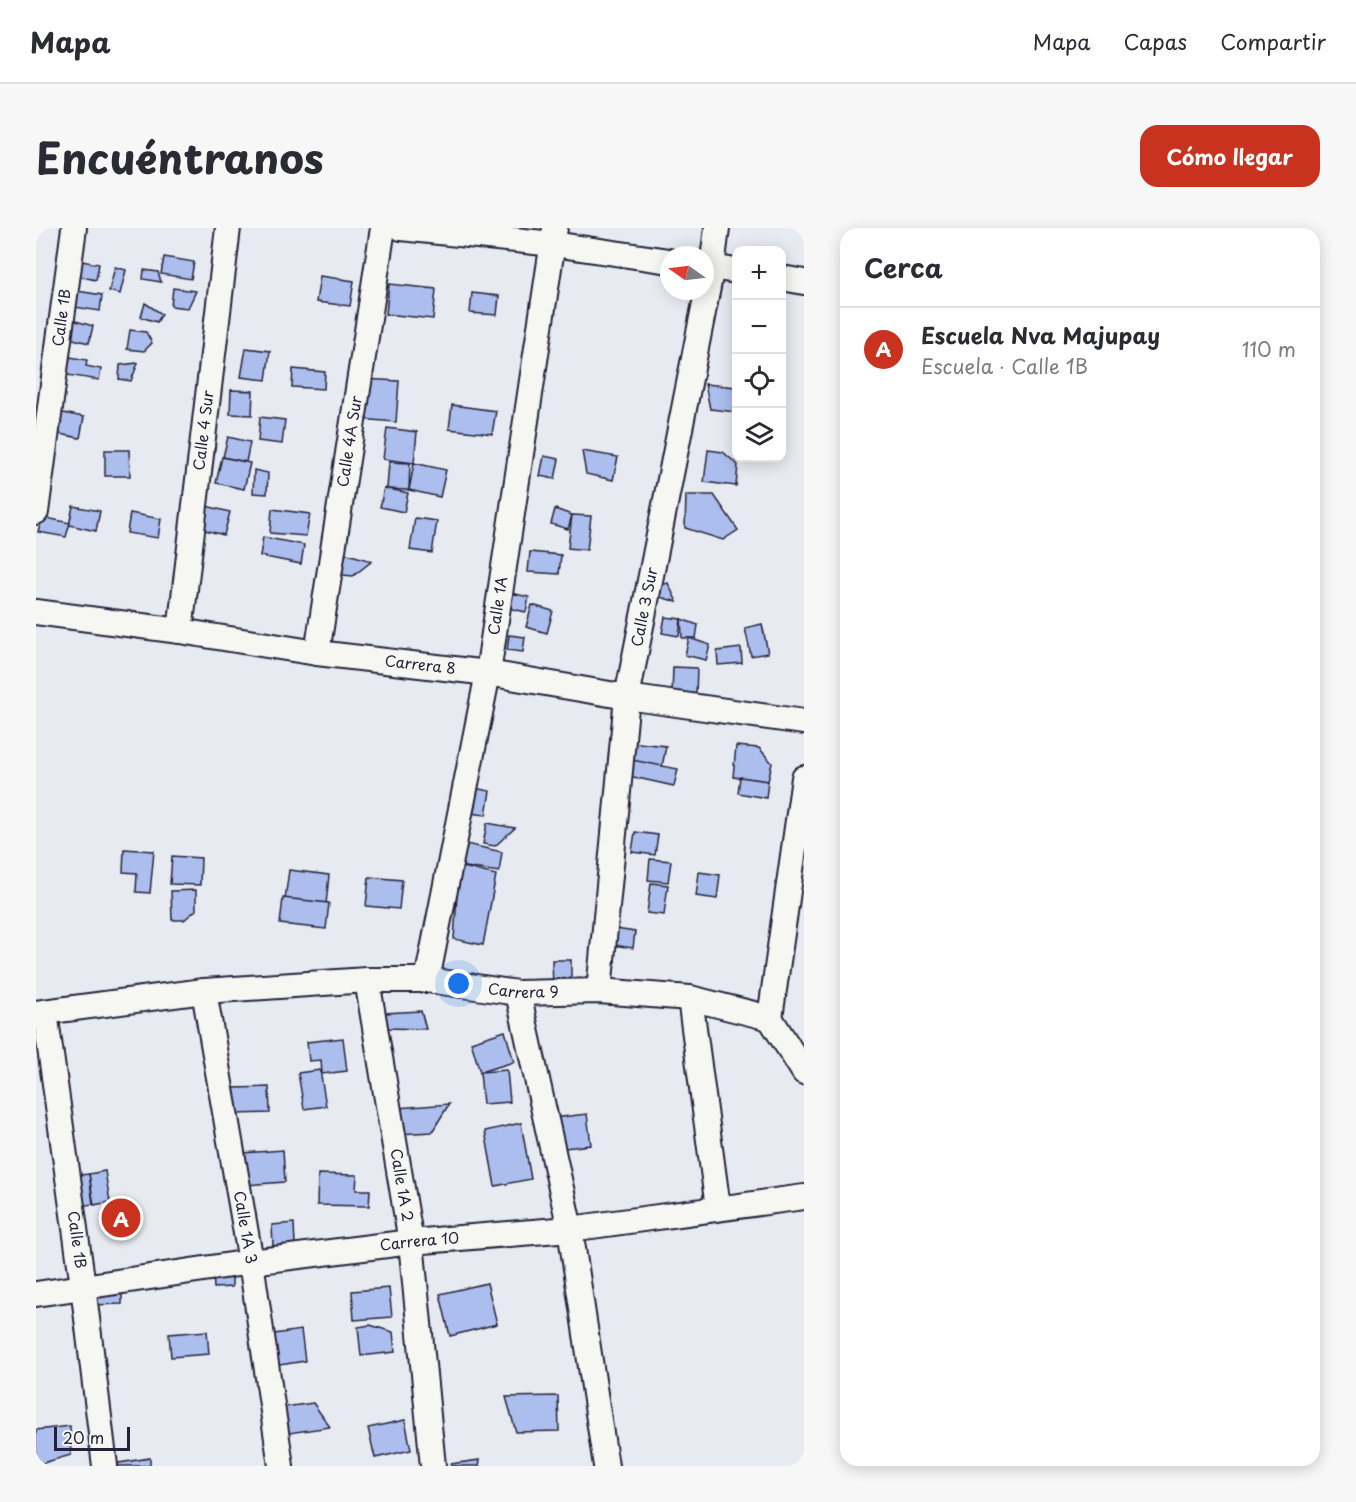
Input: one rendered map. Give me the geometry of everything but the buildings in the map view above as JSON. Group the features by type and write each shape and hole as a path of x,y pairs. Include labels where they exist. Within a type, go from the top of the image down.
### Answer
{"street":[{"name":"Calle 1B","path":"36,512 74,228"},
{"name":"Calle 4 Sur","path":"180,631 228,228"},
{"name":"Calle 4A Sur","path":"317,653 383,228"},
{"path":"401,228 554,236 660,259"},
{"name":"Calle 3 Sur","path":"713,246 717,228"},
{"name":"Calle 1A","path":"427,980 488,673 554,236"},
{"path":"714,268 732,270"},
{"path":"786,279 804,282"},
{"name":"Calle 3 Sur","path":"599,991 627,697 702,300"},
{"name":"Carrera 8","path":"36,612 180,631 317,653 488,673 627,697 804,722"},
{"path":"804,778 770,1018 804,1072"},
{"name":"Carrera 9","path":"40,1012 204,991 367,980 427,980 518,993 599,991 690,998 770,1018"},
{"name":"Calle 1A 2","path":"367,980 411,1242 433,1466"},
{"name":"Calle 1A 3","path":"204,991 251,1262 280,1466"},
{"path":"518,993 570,1229 606,1466"},
{"path":"690,998 718,1208"},
{"name":"Calle 1B","path":"40,1012 82,1286 105,1466"},
{"name":"Carrera 10","path":"36,1294 251,1262 411,1242 570,1229 804,1197"}],"place":[{"name":"Escuela Nva Majupay","path":"121,1218"}]}
